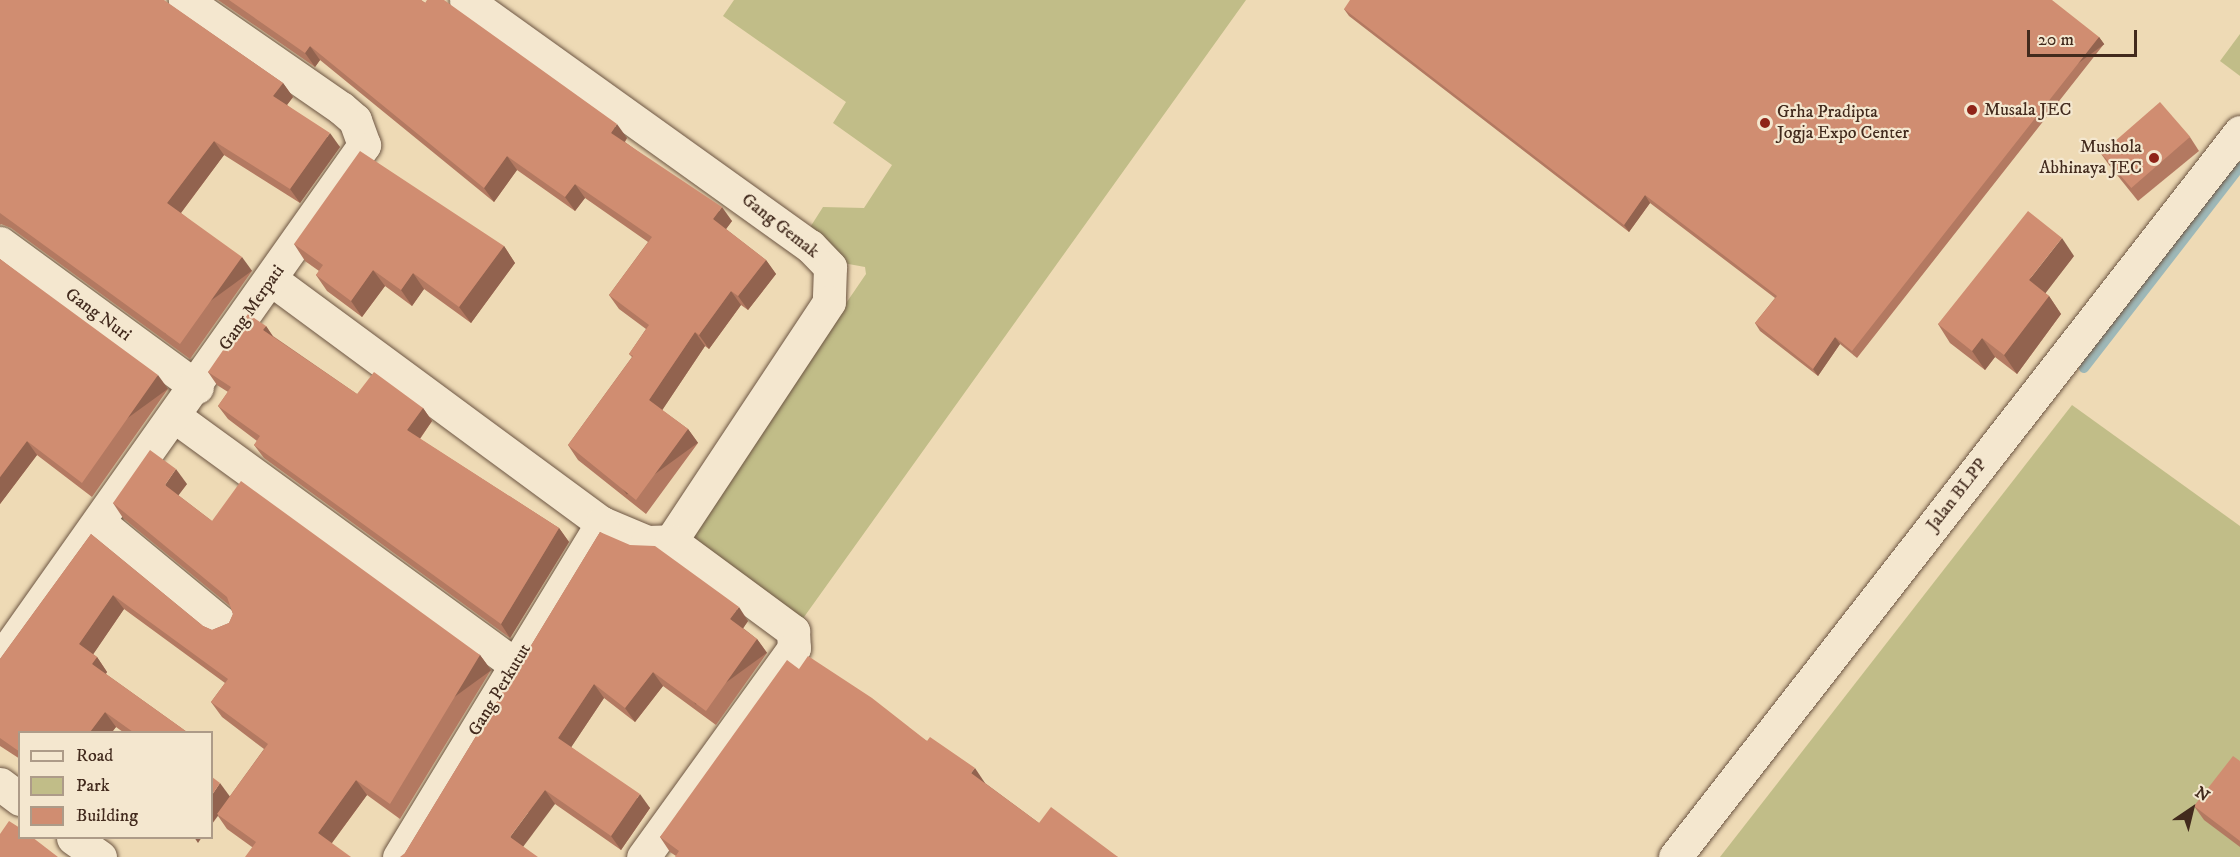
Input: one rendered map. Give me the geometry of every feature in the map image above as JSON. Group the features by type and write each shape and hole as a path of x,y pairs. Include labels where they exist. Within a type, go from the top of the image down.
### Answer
{"street":[{"name":"Gang Merpati","path":"0,660 197,387 364,145 362,135 340,108 185,0"},
{"name":"Gang Gemak","path":"466,0 810,246 830,267 829,302 671,541"},
{"name":"Jalan BLPP","path":"1675,857 2240,132"},
{"name":"Gang Nuri","path":"0,243 197,387"},
{"path":"272,280 602,523 647,542 671,541 793,631 796,639 794,648 643,857"},
{"path":"174,416 516,665"},
{"path":"99,522 225,626"},
{"name":"Gang Perkutut","path":"399,857 602,523"},
{"path":"0,784 18,798"},
{"path":"76,839 100,857"}],"green space":[{"path":"734,0 1246,0 799,624 689,533 866,274 865,267 843,263 809,229 823,207 864,208 892,165 833,123 846,102 723,16"},
{"path":"2240,34 2240,76 2220,61"},
{"path":"2072,405 2240,526 2240,857 1720,857"}],"building":[{"path":"0,0 164,0 283,83 273,96 330,133 290,189 214,141 167,203 242,257 180,344 0,213"},
{"path":"229,0 421,0 425,3 427,0 444,0 617,124 611,133 722,207 713,219 766,260 738,296 731,291 699,335 695,332 649,400 688,429 636,500 568,445 633,356 629,354 649,325 609,295 652,237 575,184 565,197 507,156 484,188 310,46 305,53"},
{"name":"Grha Pradipta Jogja Expo Center","path":"1350,0 2052,0 2099,37 1852,351 1835,337 1813,369 1755,323 1777,296 1645,195 1624,225 1344,9"},
{"name":"Mushola Abhinaya JEC","path":"2160,102 2190,137 2131,188 2101,153"},
{"path":"360,151 504,246 459,307 413,273 401,290 373,270 351,301 316,275 323,265 294,244"},
{"path":"2028,211 2062,238 2029,280 2049,296 2004,355 1982,338 1972,351 1938,324"},
{"path":"0,259 158,375 82,483 27,441 0,477"},
{"path":"248,314 266,326 263,330 357,394 374,372 423,408 407,430 559,528 501,624 254,445 260,436 218,406 231,387 208,372"},
{"path":"150,450 176,469 165,485 212,521 241,481 480,655 390,804 356,780 318,833 351,857 245,857 256,842 217,814 268,744 211,702 228,679 113,595 79,644 97,657 92,664 186,731 132,731 105,712 91,731 18,731 18,751 0,738 0,659 91,534 203,626 212,630 229,623 233,614 227,597 113,503"},
{"path":"600,532 630,545 655,546 739,607 730,619 757,639 706,711 653,672 625,708 594,684 558,738 640,794 611,836 545,790 510,837 538,857 400,857 405,853"},
{"path":"808,656 872,698 927,741 930,737 975,768 971,773 1039,823 1051,807 1118,857 675,857 679,851 660,837 787,660 799,669"},
{"path":"2233,756 2240,761 2240,841 2194,806"},
{"path":"213,778 220,783 213,794"},
{"path":"9,821 18,827 18,839 35,839 58,857 0,857 0,834"}],"waterway":[{"path":"2084,368 2240,167"}],"place":[{"name":"Musala JEC","path":"1972,110"},
{"name":"Grha Pradipta Jogja Expo Center","path":"1765,123"},
{"name":"Mushola Abhinaya JEC","path":"2154,158"}]}
